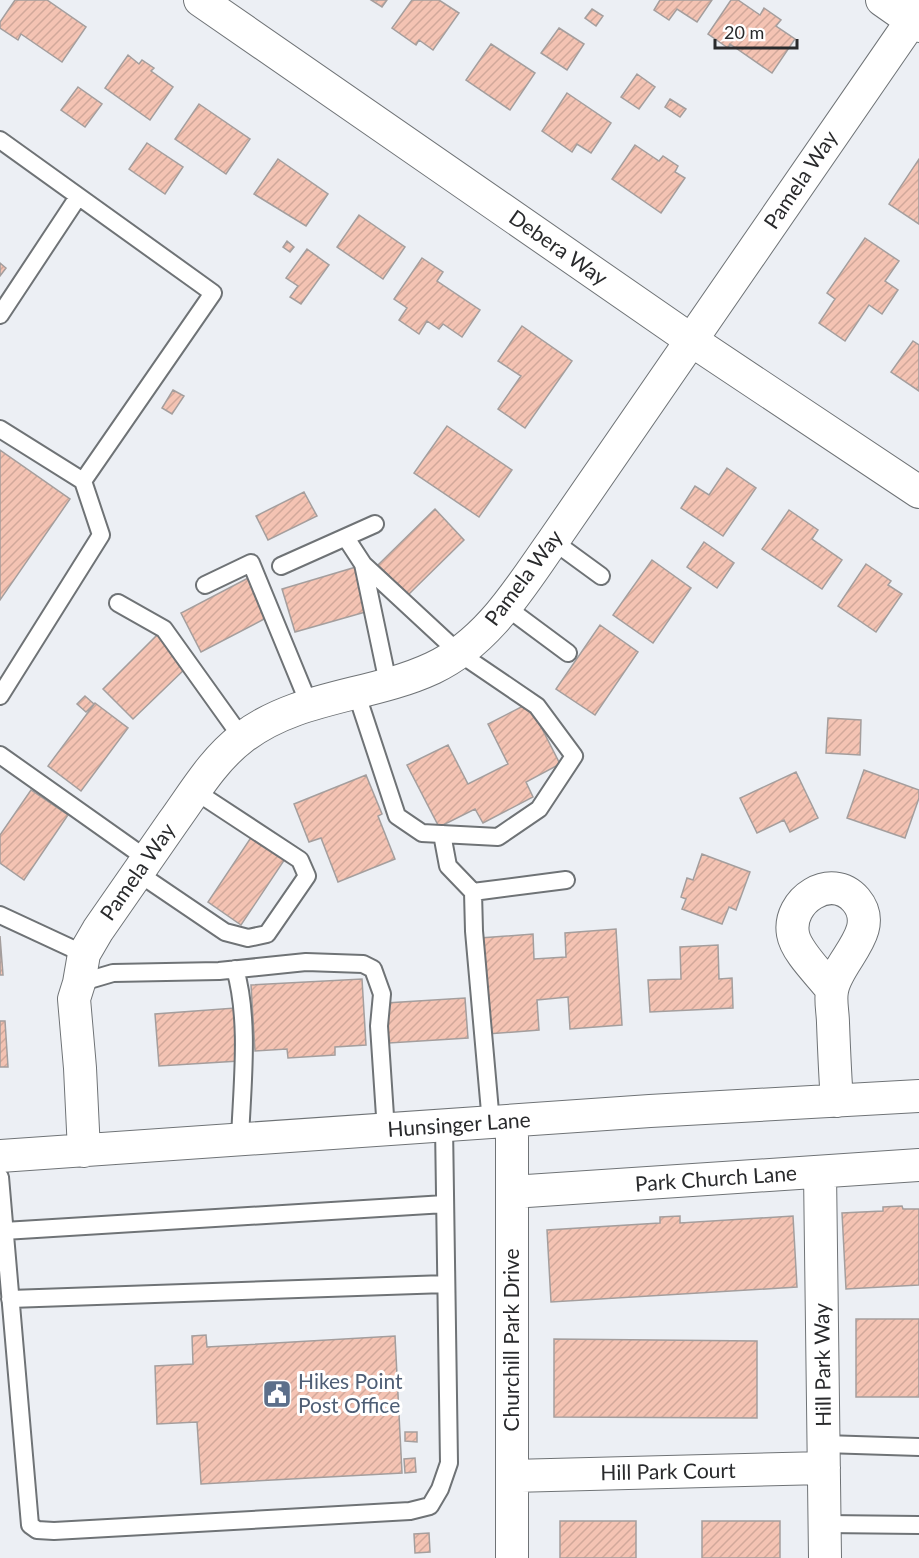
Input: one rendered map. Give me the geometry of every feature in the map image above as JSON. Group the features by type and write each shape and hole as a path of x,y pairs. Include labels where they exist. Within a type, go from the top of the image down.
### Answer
{"street":[{"name":"Debera Way","path":"200,0 692,340 919,492"},
{"path":"882,0 916,19"},
{"name":"Pamela Way","path":"84,1151 74,999 82,969 98,930 195,790 221,757 242,738 265,723 309,704 388,683 433,668 459,653 492,624 553,541 916,19"},
{"path":"832,990 837,1101"},
{"name":"Hunsinger Lane","path":"0,1156 386,1131 662,1110 919,1096"},
{"name":"Churchill Park Drive","path":"501,1122 512,1192 512,1558"},
{"name":"Park Church Lane","path":"512,1192 919,1165"},
{"name":"Hill Park Way","path":"820,1172 825,1558"},
{"name":"Hill Park Court","path":"512,1476 824,1456"}],"lane":[{"path":"0,140 213,292 82,481"},
{"path":"0,315 78,197"},
{"path":"0,429 82,481 101,535 0,696"},
{"path":"281,566 375,524"},
{"path":"346,538 363,564 459,653 537,706 574,756 539,809 498,837 422,833 397,816 356,692"},
{"path":"553,541 602,576"},
{"path":"206,585 251,562 309,704"},
{"path":"363,564 388,683"},
{"path":"118,603 164,629 242,738"},
{"path":"506,607 568,653"},
{"path":"0,755 225,932 248,938 267,934 307,876 300,860 195,790"},
{"path":"442,834 448,866 473,892 474,931 501,1122"},
{"path":"473,892 566,880"},
{"path":"0,915 82,969 113,973 235,969 306,962 363,964 373,969 382,994 379,1026 386,1131"},
{"path":"235,969 242,991 243,1085 240,1139"},
{"path":"0,1177 30,1525 37,1530 54,1531 410,1511 430,1506 440,1489 449,1463 444,1126"},
{"path":"4,1231 445,1204"},
{"path":"10,1299 446,1284"},
{"path":"824,1456 919,1447"},
{"path":"825,1524 919,1525"}],"building":[{"path":"15,0 47,0 86,27 62,62 21,34 18,40 0,28 0,22"},
{"path":"371,0 387,0 382,7"},
{"path":"412,0 439,0 459,13 433,50 419,40 416,45 392,28"},
{"path":"660,0 712,0 697,22 677,9 669,20 654,10"},
{"path":"731,0 738,0 760,15 764,8 781,20 776,26 795,39 772,73 730,44 728,48 708,34"},
{"path":"592,9 603,16 596,26 585,18"},
{"path":"559,28 584,44 567,70 541,53"},
{"path":"491,44 535,73 510,110 466,80"},
{"path":"128,55 139,64 142,60 154,68 151,71 173,87 150,120 105,88"},
{"path":"637,74 655,87 639,109 621,97"},
{"path":"78,87 102,104 85,127 61,110"},
{"path":"567,93 611,123 591,153 577,144 572,152 542,131"},
{"path":"670,99 686,109 680,117 665,107"},
{"path":"199,104 250,139 226,174 175,139"},
{"path":"147,143 183,167 165,194 129,169"},
{"path":"635,145 659,161 663,156 678,166 675,172 685,178 661,213 612,179"},
{"path":"278,159 328,194 306,226 254,194"},
{"path":"919,159 919,224 889,204"},
{"path":"359,215 405,247 383,279 337,247"},
{"path":"865,238 899,261 885,281 898,290 882,314 869,305 845,341 819,323 835,299 827,293"},
{"path":"287,241 294,247 290,252 283,247"},
{"path":"307,249 329,265 301,304 290,297 298,286 286,278"},
{"path":"422,258 443,272 437,281 480,310 462,337 443,324 439,329 427,321 419,334 399,320 407,308 394,299"},
{"path":"0,263 6,268 0,276"},
{"path":"522,326 572,361 525,428 498,409 521,376 498,361"},
{"path":"913,341 919,345 919,391 891,372"},
{"path":"173,390 184,396 172,414 162,408"},
{"path":"447,426 512,470 479,517 414,473"},
{"path":"0,450 70,499 0,600"},
{"path":"727,468 756,488 723,536 681,508 695,486 709,495"},
{"path":"304,492 317,516 268,540 256,516"},
{"path":"435,509 464,540 408,595 378,565"},
{"path":"789,510 818,530 812,539 842,560 822,589 762,549"},
{"path":"704,542 734,563 717,588 687,567"},
{"path":"652,560 691,588 653,643 613,615"},
{"path":"866,564 891,581 888,585 902,594 876,632 838,606"},
{"path":"356,567 369,611 295,632 282,589"},
{"path":"250,577 270,616 201,652 181,613"},
{"path":"600,625 638,652 595,715 556,689"},
{"path":"158,634 189,665 133,719 103,689"},
{"path":"85,696 94,704 86,712 77,704"},
{"path":"95,703 128,728 81,791 48,766"},
{"path":"529,703 560,764 526,782 533,797 483,823 475,809 439,827 407,765 448,745 468,784 508,764 488,724"},
{"path":"828,718 861,720 860,755 826,753"},
{"path":"864,770 919,790 919,798 905,838 847,818"},
{"path":"796,772 818,818 790,832 784,820 757,833 740,798"},
{"path":"366,775 382,814 378,816 395,859 338,882 321,838 309,842 294,804"},
{"path":"31,790 68,815 24,880 0,863 0,835"},
{"path":"252,836 285,859 241,925 208,902"},
{"path":"702,854 750,872 736,910 729,907 722,924 682,909 686,899 681,897 687,878 693,880"},
{"path":"616,929 622,1025 570,1029 568,997 537,1000 539,1030 487,1034 480,938 533,934 534,959 566,957 565,933"},
{"path":"0,936 3,975 0,975"},
{"path":"718,945 719,979 732,978 733,1008 650,1012 648,980 681,979 680,947"},
{"path":"362,979 366,1045 335,1047 335,1055 288,1058 287,1049 255,1051 251,985"},
{"path":"465,998 468,1038 389,1043 386,1003"},
{"path":"235,1008 239,1061 159,1066 155,1014"},
{"path":"0,1021 5,1021 8,1067 0,1067"},
{"path":"902,1206 903,1209 919,1209 919,1285 846,1289 842,1213 883,1211 883,1207"},
{"path":"680,1216 680,1223 793,1216 797,1287 551,1302 547,1230 660,1223 660,1217"},
{"path":"856,1319 919,1319 919,1397 856,1397"},
{"name":"Hikes Point Post Office","path":"206,1335 207,1347 395,1336 402,1473 201,1484 197,1422 157,1424 155,1366 193,1364 192,1336"},
{"path":"554,1339 757,1341 757,1418 554,1417"},
{"path":"405,1432 417,1432 417,1442 405,1441"},
{"path":"415,1458 416,1472 405,1473 404,1459"},
{"path":"560,1521 636,1521 636,1558 560,1558"},
{"path":"702,1521 780,1521 780,1558 702,1558"},
{"path":"429,1533 430,1552 415,1553 414,1534"}],"place":[{"name":"Hikes Point Post Office","path":"277,1394"}]}
